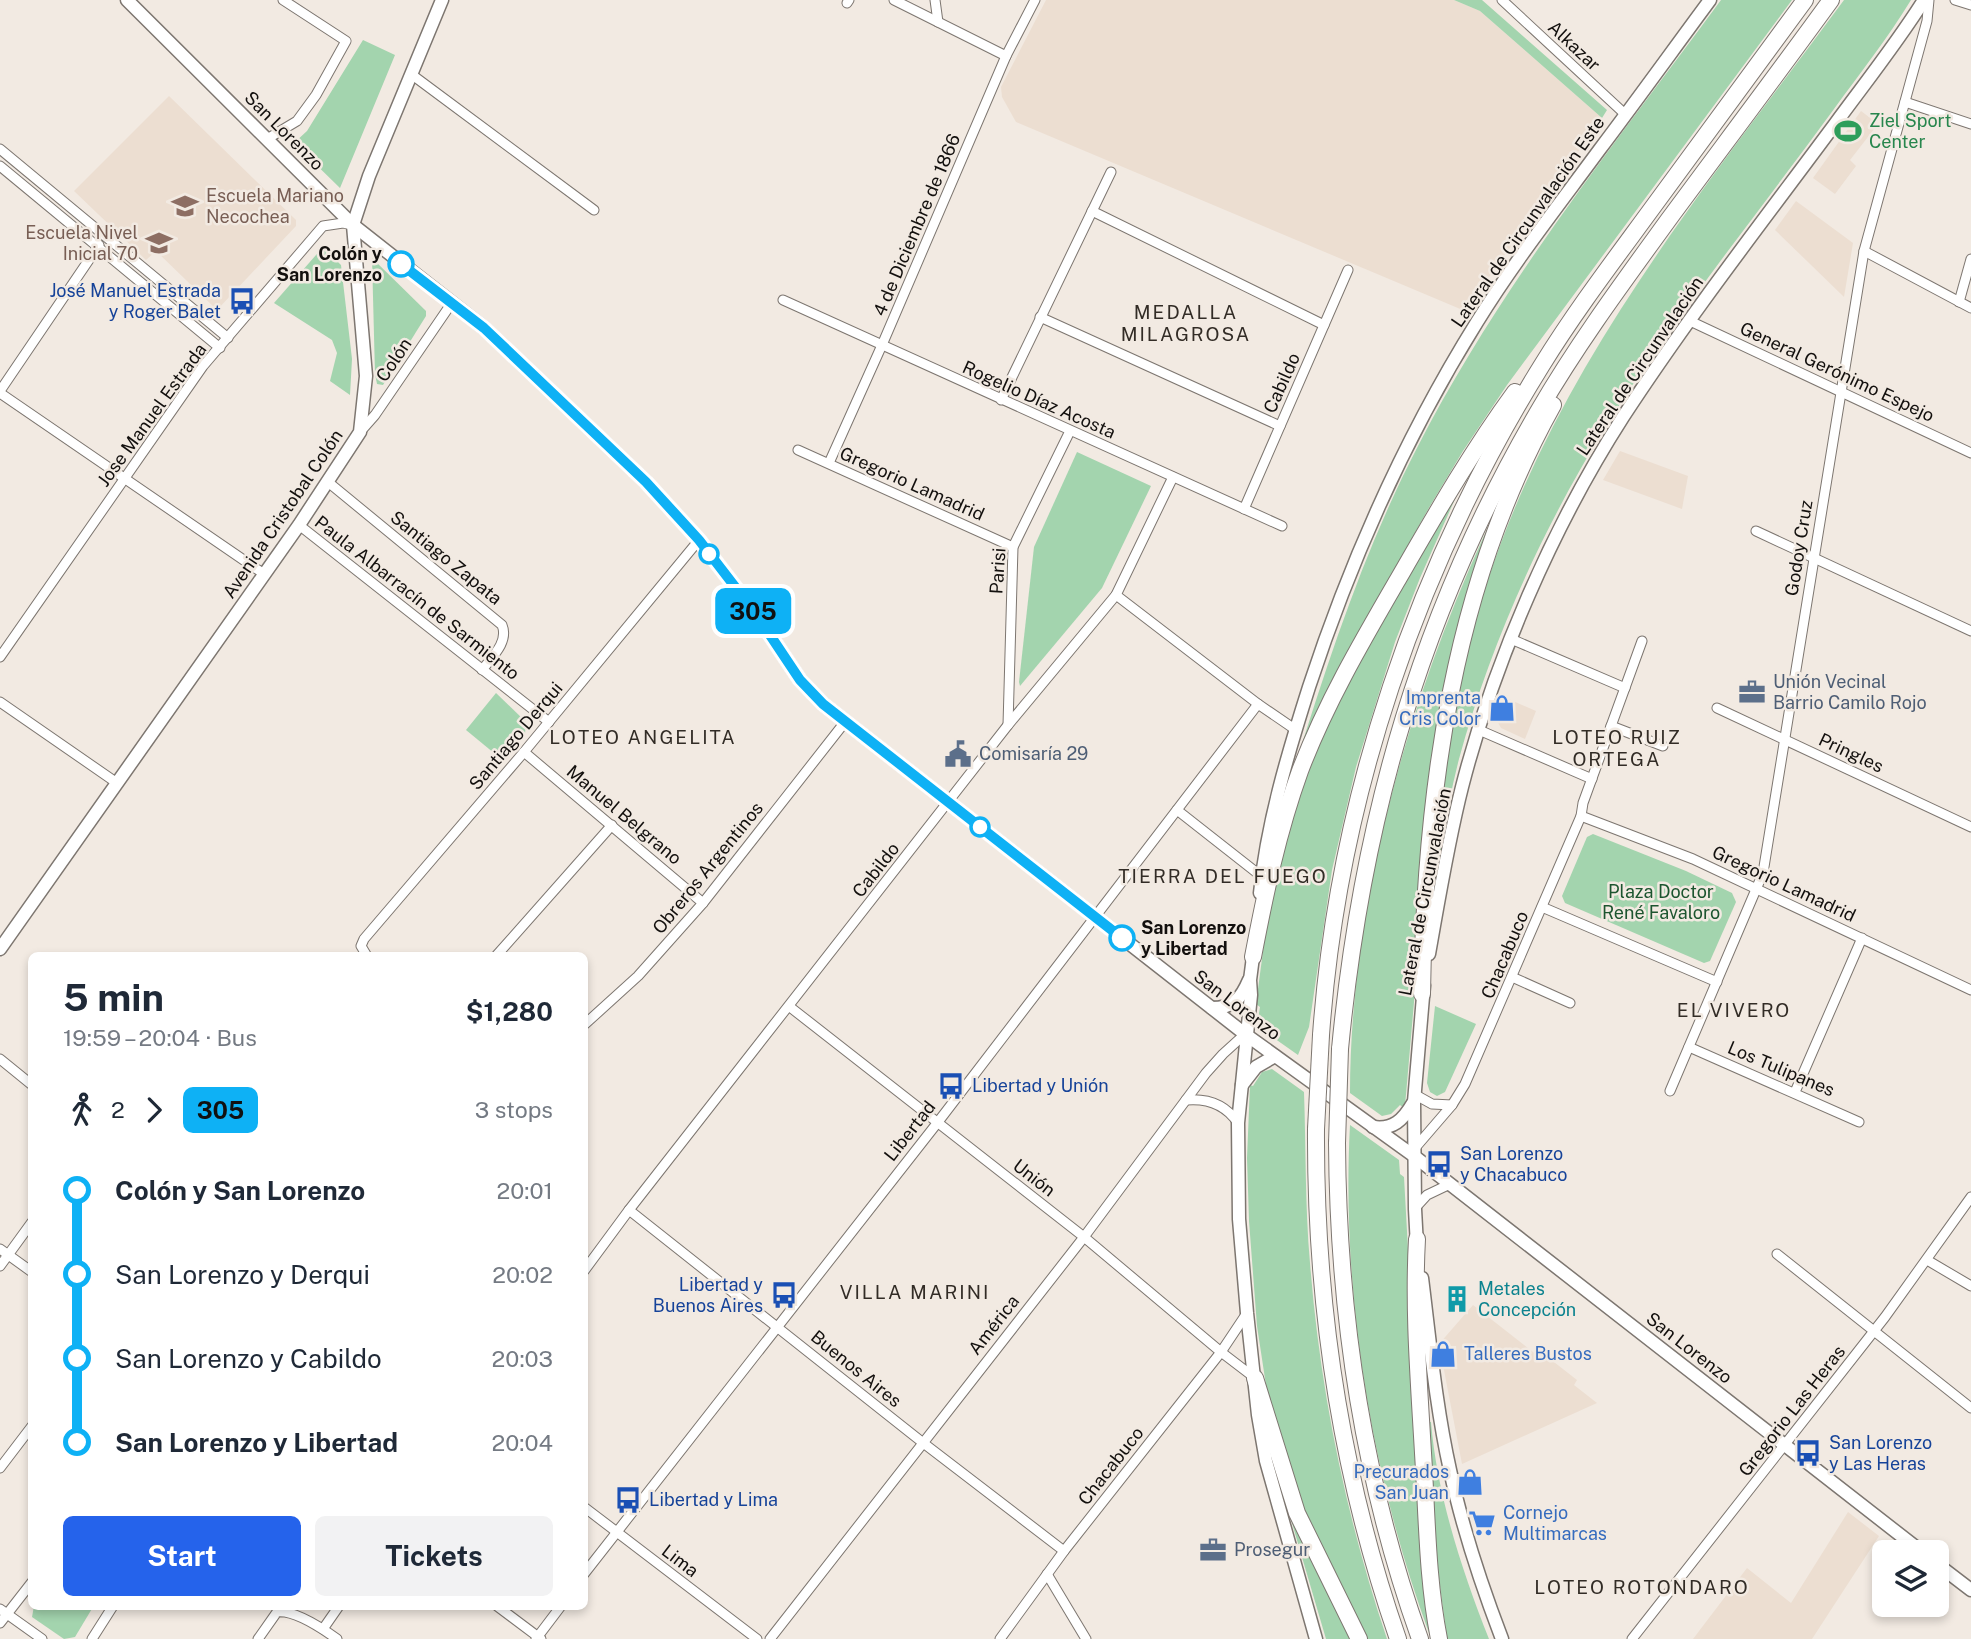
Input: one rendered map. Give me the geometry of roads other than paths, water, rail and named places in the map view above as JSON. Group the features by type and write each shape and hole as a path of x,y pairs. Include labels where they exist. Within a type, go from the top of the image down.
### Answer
{"highway":[{"path":"1254,957 1272,860 1299,774 1329,703 1450,489 1493,422 1805,0"},
{"path":"1420,1639 1379,1504 1356,1390 1340,1254 1337,1143 1340,1049 1353,937 1365,864 1393,750 1426,649 1465,552 1507,467 1554,385 1612,297 1831,0"},
{"path":"1422,994 1423,921 1437,777 1450,696 1468,615 1496,531 1526,459 1612,297"},
{"path":"1398,1639 1359,1506 1336,1393 1319,1247 1316,1129 1321,1035 1331,943 1353,826 1384,708 1441,554 1481,471 1527,390 1584,300"},
{"path":"1416,1239 1419,1381 1430,1566 1439,1639"},
{"path":"1255,1378 1297,1513 1359,1639"}],"street":[{"name":"San Lorenzo","path":"127,0 353,225 484,328 646,482 699,540 756,614 800,680 823,704 1245,1034 1372,1127 1414,1152 1450,1184 1907,1540"},
{"path":"267,138 297,121 316,95 346,41 283,0"},
{"name":"Avenida Cristobal Colón","path":"0,949 299,525 360,432 366,376 353,225 369,176 442,0"},
{"path":"894,0 1006,57"},
{"path":"935,0 938,22"},
{"name":"4 de Diciembre de 1866","path":"829,463 1006,57 1035,0"},
{"name":"Alkazar","path":"1502,0 1626,115"},
{"name":"Lateral de Circunvalación Este","path":"1316,1639 1266,1461 1258,1415 1240,1219 1238,1123 1245,1034 1261,876 1278,798 1320,654 1355,561 1405,450 1485,311 1710,0"},
{"name":"Godoy Cruz","path":"1670,1091 1763,873 1864,251 1927,21 1927,0"},
{"name":"Lateral de Circunvalación","path":"1502,1639 1476,1565 1450,1471 1438,1406 1416,1239 1414,1098 1422,994 1448,846 1467,767 1511,639 1555,541 1622,419 1690,321 1927,0"},
{"path":"1955,0 1971,5"},
{"path":"411,74 594,210"},
{"path":"1905,102 1971,124"},
{"path":"0,149 228,338"},
{"path":"0,166 220,348"},
{"path":"1001,400 1111,172"},
{"path":"1092,211 1324,325"},
{"name":"Jose Manuel Estrada","path":"0,657 203,366 323,226 343,223 353,225"},
{"path":"105,236 0,392 264,574"},
{"path":"1864,251 1971,308"},
{"path":"1959,302 1971,259"},
{"name":"Cabildo","path":"1244,509 1348,270"},
{"name":"Rogelio Díaz Acosta","path":"783,300 1282,526"},
{"name":"Colón","path":"360,432 375,415 451,304"},
{"path":"1040,317 1280,426"},
{"name":"General Gerónimo Espejo","path":"1690,321 1971,453"},
{"name":"Parisi","path":"1008,725 1013,547 1070,431"},
{"name":"Gregorio Lamadrid","path":"798,450 1013,547"},
{"name":"Cabildo","path":"588,1266 1008,725 1116,595 1173,477"},
{"name":"Santiago Zapata","path":"328,482 502,625 505,632 503,641 482,670"},
{"name":"Paula Albarracín de Sarmiento","path":"299,525 549,722"},
{"path":"1756,531 1971,631"},
{"name":"Santiago Derqui","path":"364,952 362,946 364,939 524,752 699,540"},
{"path":"1116,595 1296,730"},
{"path":"1511,639 1625,688"},
{"name":"Chacabuco","path":"1414,1152 1452,1105 1465,1084 1513,977 1581,816 1591,779 1643,641"},
{"path":"0,702 117,783"},
{"name":"Libertad","path":"588,1569 938,1122 1093,916 1258,704"},
{"name":"Pringles","path":"1717,708 1971,827"},
{"name":"Obreros Argentinos","path":"588,1021 638,976 703,903 845,722"},
{"path":"1611,726 1663,746"},
{"path":"1479,730 1591,779"},
{"name":"Manuel Belgrano","path":"524,752 703,903"},
{"path":"1177,810 1261,876"},
{"name":"Gregorio Lamadrid","path":"1581,816 1693,859 1971,990"},
{"path":"500,952 612,825"},
{"path":"1542,907 1717,982"},
{"path":"1795,1092 1861,938"},
{"path":"1513,977 1570,1003"},
{"path":"1212,1008 1235,1003 1250,980"},
{"name":"Unión","path":"790,1007 1083,1237 1255,1378"},
{"name":"América","path":"770,1639 1083,1237 1186,1100 1223,1054 1245,1034"},
{"name":"Los Tulipanes","path":"1689,1047 1859,1122"},
{"path":"1240,1090 1251,1071 1275,1056"},
{"path":"0,1059 28,1082"},
{"path":"1372,1127 1392,1127 1404,1116 1414,1098 1432,1104 1452,1105"},
{"path":"1186,1100 1209,1101 1230,1113 1238,1123"},
{"path":"1415,1209 1427,1195 1450,1184"},
{"name":"Gregorio Las Heras","path":"1632,1639 1874,1331 1971,1197"},
{"name":"Buenos Aires","path":"629,1210 922,1443 1064,1551"},
{"path":"0,1266 4,1252 28,1226"},
{"path":"4,1252 28,1269"},
{"path":"1777,1254 1971,1408"},
{"path":"1927,1260 1971,1286"},
{"name":"Chacabuco","path":"1000,1639 1064,1551 1220,1352 1247,1312"},
{"path":"0,1468 28,1431"},
{"name":"Lima","path":"588,1510 757,1639"},
{"path":"1949,1573 1971,1590"},
{"path":"1047,1574 1086,1639"},
{"path":"0,1623 4,1611 28,1586"},
{"path":"92,1639 110,1610"},
{"path":"323,1629 336,1610"},
{"path":"502,1610 539,1638 558,1610"},
{"path":"4,1611 42,1639"},
{"path":"258,1639 278,1612 285,1611 323,1629 337,1639"}],"place":[{"name":"Ziel Sport Center","path":"1848,131"},
{"name":"Escuela Mariano Necochea","path":"185,206"},
{"name":"Escuela Nivel Inicial 70","path":"159,243"},
{"name":"Colón y San Lorenzo","path":"401,264"},
{"name":"José Manuel Estrada y Roger Balet","path":"242,301"},
{"name":"Unión Vecinal Barrio Camilo Rojo","path":"1752,692"},
{"name":"Imprenta Cris Color","path":"1502,708"},
{"name":"Comisaría 29","path":"958,754"},
{"name":"San Lorenzo y Libertad","path":"1122,938"},
{"name":"Libertad y Unión","path":"951,1086"},
{"name":"San Lorenzo y Chacabuco","path":"1439,1164"},
{"name":"Libertad y Buenos Aires","path":"784,1295"},
{"name":"Metales Concepción","path":"1457,1299"},
{"name":"Talleres Bustos","path":"1443,1354"},
{"name":"San Lorenzo y Las Heras","path":"1808,1453"},
{"name":"Precurados San Juan","path":"1470,1482"},
{"name":"Libertad y Lima","path":"628,1500"},
{"name":"Cornejo Multimarcas","path":"1482,1523"},
{"name":"Prosegur","path":"1213,1550"}],"district":[{"name":"MEDALLA MILAGROSA","path":"1186,323"},
{"name":"LOTEO ANGELITA","path":"643,737"},
{"name":"LOTEO RUIZ ORTEGA","path":"1617,748"},
{"name":"TIERRA DEL FUEGO","path":"1223,876"},
{"name":"EL VIVERO","path":"1734,1010"},
{"name":"VILLA MARINI","path":"915,1292"},
{"name":"LOTEO ROTONDARO","path":"1642,1587"}],"park label":[{"name":"Plaza Doctor René Favaloro","path":"1661,902"}]}
